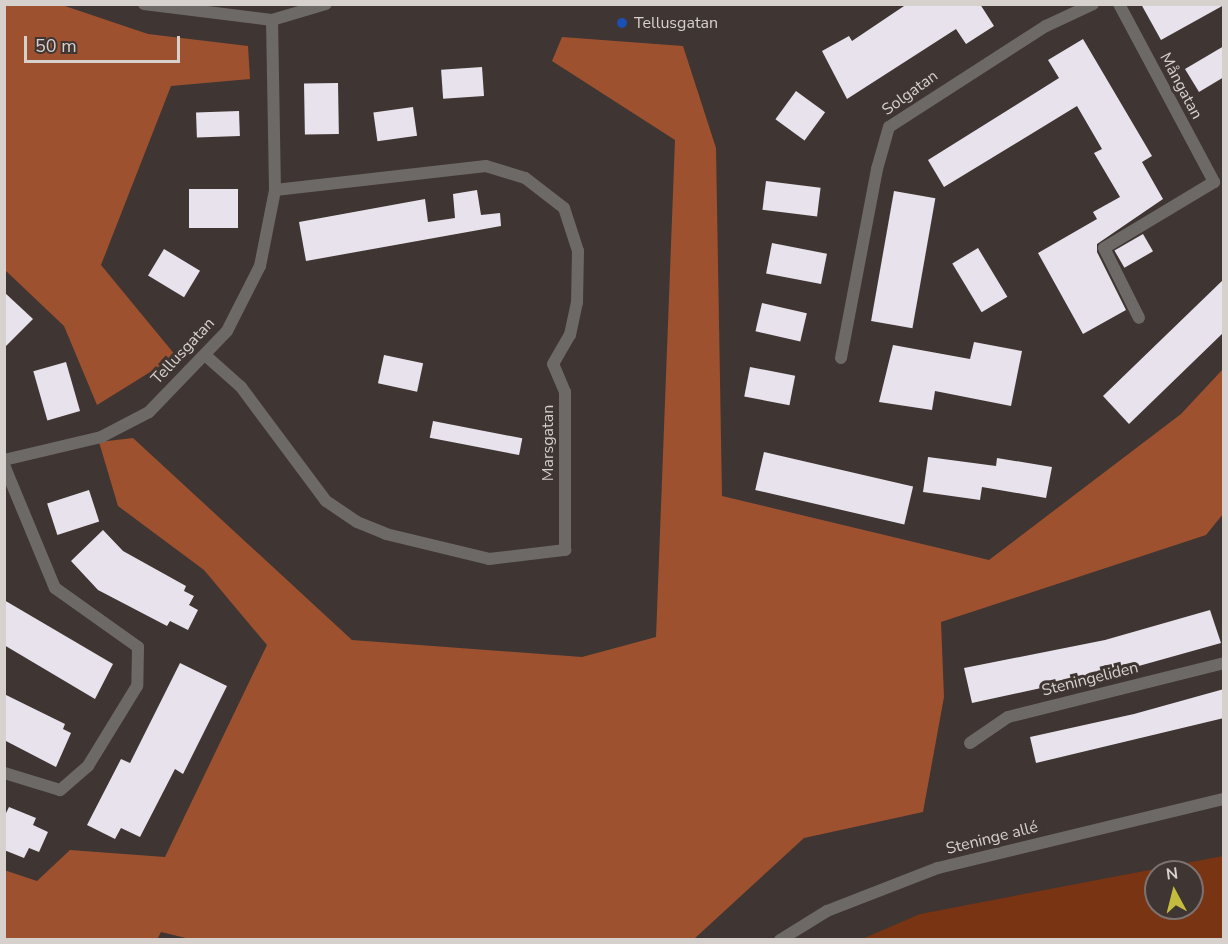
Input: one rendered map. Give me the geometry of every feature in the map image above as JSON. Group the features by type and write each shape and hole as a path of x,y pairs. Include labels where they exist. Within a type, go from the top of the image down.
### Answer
{"street":[{"path":"144,4 272,20 326,4"},
{"name":"Solgatan","path":"841,358 877,169 889,127 1046,26 1093,4"},
{"name":"Mångatan","path":"1119,4 1214,182 1104,248 1139,318"},
{"name":"Tellusgatan","path":"4,460 100,437 149,412 227,331 260,266 275,190 272,20"},
{"name":"Marsgatan","path":"205,355 241,387 326,501 357,522 386,534 489,559 565,550 565,392 552,364 570,335 577,303 578,251 564,208 525,178 486,166 275,190"},
{"path":"4,465 55,588 138,647 137,686 88,766 60,790 4,773"},
{"name":"Steningeliden","path":"970,743 1008,717 1224,663"},
{"name":"Steninge allé","path":"780,939 827,911 938,868 1224,799"}],"shaded area":[{"path":"4,5 62,5 148,34 248,46 250,79 171,86 101,265 176,356 97,405 64,326 5,270"},
{"path":"562,37 683,46 716,148 722,496 989,560 1181,414 1223,369 1223,514 1206,535 941,622 944,697 923,812 804,838 694,939 194,940 161,932 157,940 5,939 4,870 37,881 70,850 165,857 267,645 204,570 118,506 99,442 133,438 352,640 582,657 656,637 675,140 552,61"},
{"path":"1223,856 1223,939 862,939 920,914 1144,871 1144,920 1204,920 1204,860 1202,860"}],"building":[{"path":"907,4 980,4 994,26 966,44 956,29 847,99 822,51 849,36 852,41"},
{"path":"1141,4 1224,4 1224,5 1161,40"},
{"path":"1083,39 1152,156 1142,162 1163,199 1097,244 1097,252 1126,310 1083,334 1038,253 1097,219 1093,212 1120,197 1094,153 1102,149 1077,106 944,187 928,160 1059,78 1048,60"},
{"path":"1224,46 1224,77 1199,92 1185,69"},
{"path":"482,67 484,96 443,99 441,70"},
{"path":"338,83 339,134 305,135 304,84"},
{"path":"796,91 825,112 805,140 775,119"},
{"path":"413,107 417,136 377,141 373,113"},
{"path":"239,111 240,136 197,137 196,113"},
{"path":"766,181 821,188 817,216 762,210"},
{"path":"189,189 238,189 238,228 189,228"},
{"path":"477,190 481,215 500,213 501,226 306,261 299,222 425,199 428,222 455,218 453,194"},
{"path":"894,191 935,198 912,328 871,321"},
{"path":"1143,234 1153,251 1124,268 1114,251"},
{"path":"772,243 827,254 821,284 766,273"},
{"path":"978,248 1007,297 982,312 952,263"},
{"path":"164,249 200,271 184,297 148,276"},
{"path":"1224,279 1224,332 1129,424 1103,396"},
{"path":"4,292 33,319 4,348"},
{"path":"762,303 807,313 800,342 755,331"},
{"path":"974,342 1022,351 1011,406 935,391 932,410 879,402 893,345 970,359"},
{"path":"384,355 423,363 417,392 378,383"},
{"path":"66,362 80,411 47,420 33,371"},
{"path":"750,367 795,376 789,405 744,396"},
{"path":"433,421 522,438 519,455 430,438"},
{"path":"764,452 913,486 904,524 755,490"},
{"path":"928,457 996,466 997,458 1052,467 1046,498 982,487 980,500 923,492"},
{"path":"89,490 99,521 57,535 47,504"},
{"path":"103,530 123,551 186,586 184,591 194,596 189,605 198,610 188,630 170,621 167,626 98,590 71,561"},
{"path":"4,600 113,664 95,699 4,645"},
{"path":"1210,610 1221,643 1128,669 972,703 964,668 1105,640"},
{"path":"180,663 227,686 183,774 175,769 140,837 121,828 115,839 87,825 121,759 130,763"},
{"path":"1224,689 1224,718 1036,763 1030,737 1134,714"},
{"path":"4,694 65,724 63,729 71,733 56,767 4,740"},
{"path":"9,807 36,818 33,825 48,832 39,852 29,848 24,858 4,850 4,817"}],"place":[{"name":"Tellusgatan","path":"622,23"}]}
